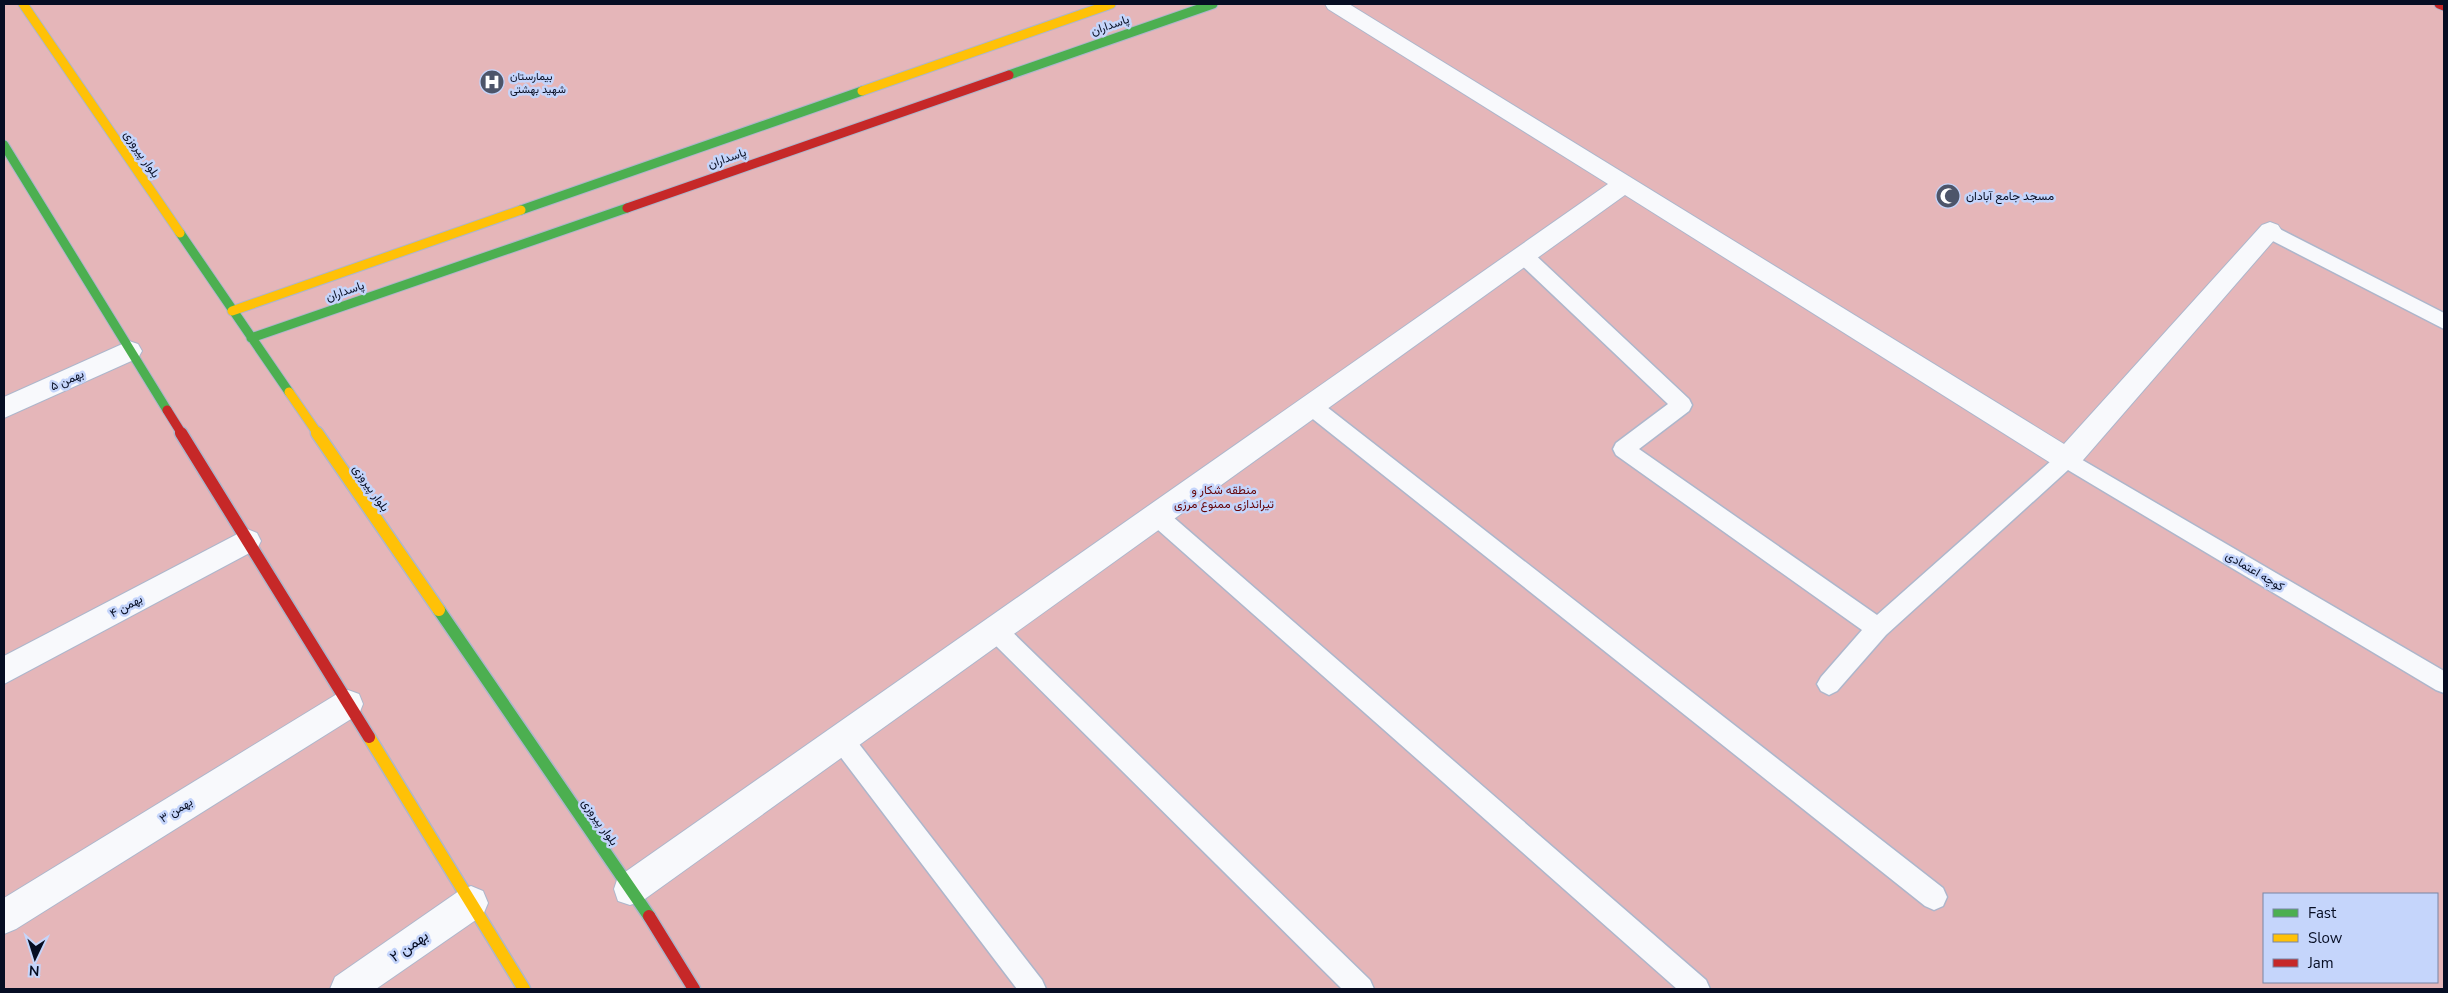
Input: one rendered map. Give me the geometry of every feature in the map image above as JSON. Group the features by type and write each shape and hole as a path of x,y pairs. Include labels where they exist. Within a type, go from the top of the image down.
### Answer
{"main road":[{"name":"بلوار پیروزی","path":"23,4 630,889 694,989"},
{"name":"پاسداران","path":"232,311 1111,4"},
{"name":"پاسداران","path":"251,338 1213,4"},
{"path":"2439,4 2444,6"},
{"path":"4,145 129,351 524,989"}],"street":[{"path":"1335,4 1626,183 2067,459 2270,231"},
{"path":"630,889 1626,183"},
{"name":"بهمن ۵","path":"4,408 129,351"},
{"name":"بهمن ۴","path":"4,671 247,541"},
{"name":"بهمن ۳","path":"4,917 348,704"},
{"name":"بهمن ۲","path":"347,989 471,903"}],"lane":[{"path":"2270,231 2444,322"},
{"path":"1523,255 1682,405 1623,450 1878,628"},
{"path":"1311,406 1934,897"},
{"path":"1829,684 1878,628 2067,459"},
{"name":"کوچه اعتمادی","path":"2067,459 2444,683"},
{"path":"1157,516 1696,989"},
{"path":"995,630 1361,989"},
{"path":"841,739 1033,989"}],"green space":[{"name":"منطقه شکار و تیراندازی ممنوع مرزی","path":"4,4 2444,4 2444,989 4,989"}],"traffic: fast":[{"path":"1009,75 1213,4"},
{"path":"521,210 862,91"},
{"path":"4,145 167,410"},
{"path":"251,338 627,208"},
{"path":"180,233 289,392"},
{"path":"439,610 649,916"}],"traffic: slow":[{"path":"23,4 180,233"},
{"path":"862,91 1111,4"},
{"path":"232,311 521,210"},
{"path":"289,392 439,610"},
{"path":"369,737 524,989"}],"traffic: jam":[{"path":"2439,4 2444,6"},
{"path":"627,208 1009,75"},
{"path":"167,410 369,737"},
{"path":"649,916 694,989"}],"place":[{"name":"بیمارستان شهید بهشتی","path":"492,82"},
{"name":"مسجد جامع آبادان","path":"1948,196"}]}
